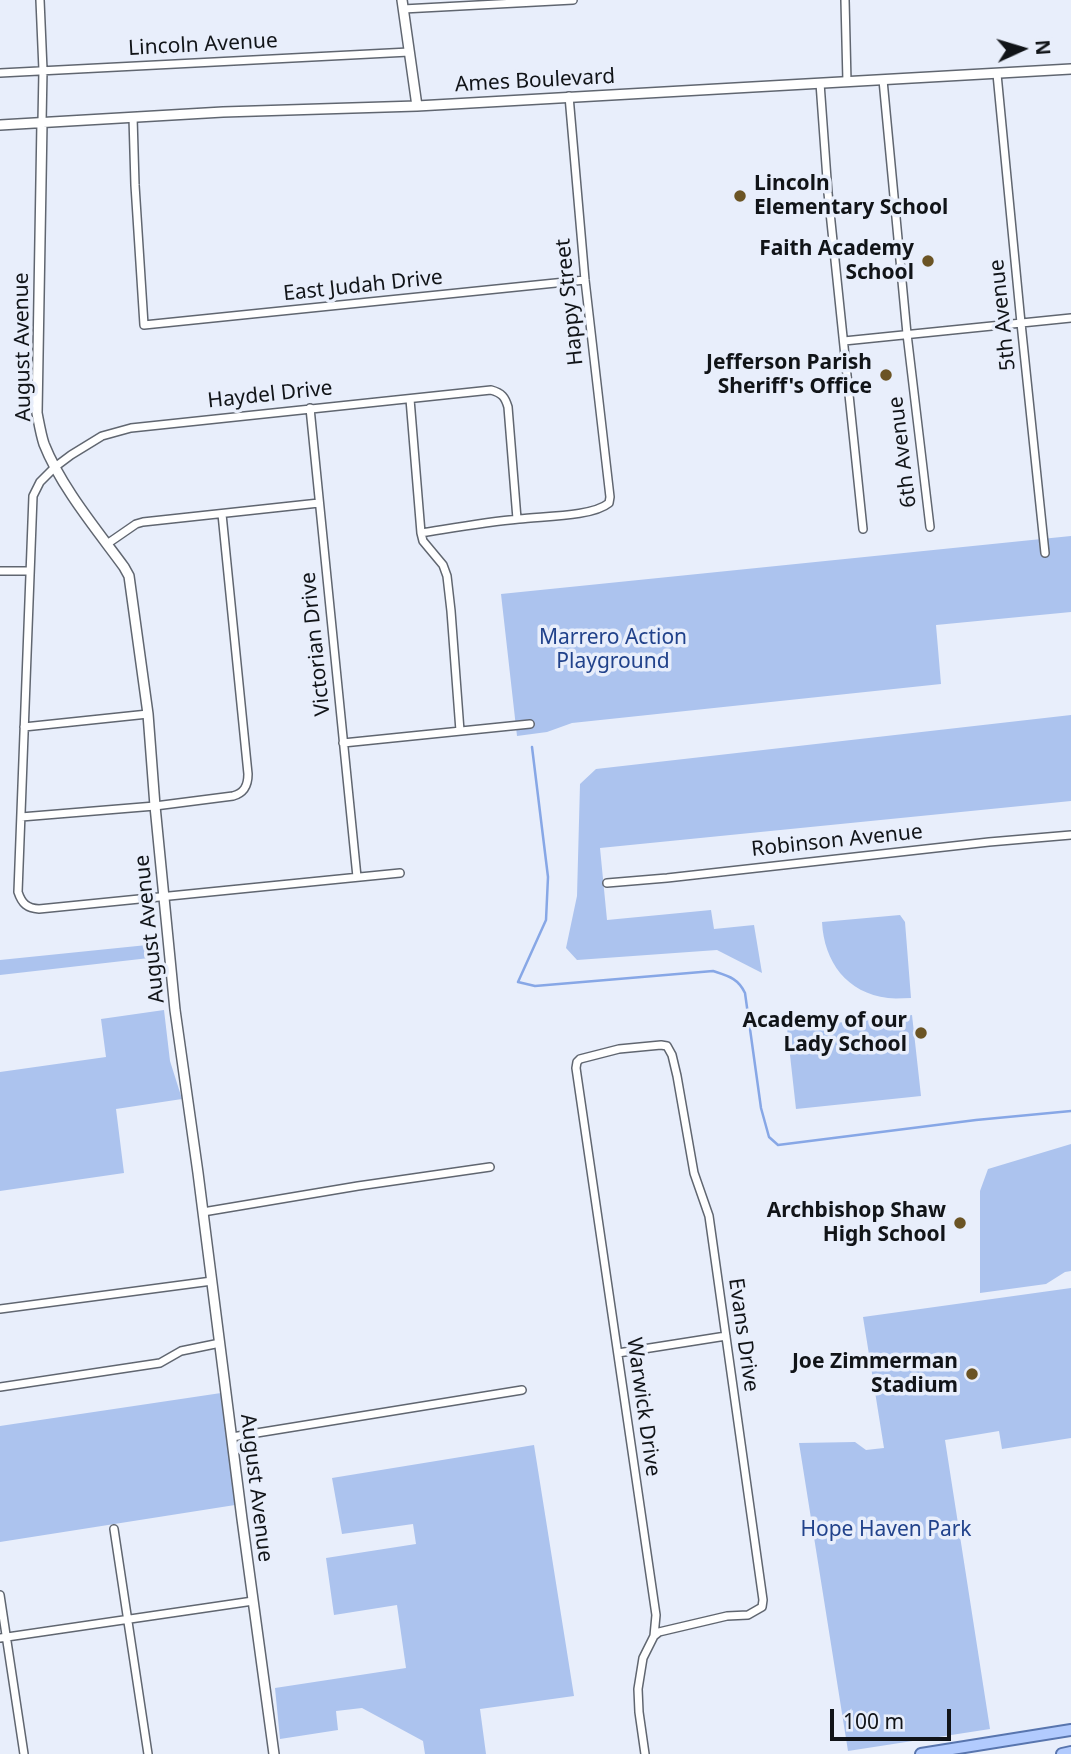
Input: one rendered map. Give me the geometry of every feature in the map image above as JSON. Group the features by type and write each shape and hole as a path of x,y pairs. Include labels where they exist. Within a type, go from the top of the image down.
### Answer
{"main road":[{"path":"923,1754 1071,1730"},
{"path":"1062,1754 1071,1752"}],"street":[{"path":"40,0 42,122"},
{"path":"417,106 403,5 573,0"},
{"path":"845,0 847,82"},
{"name":"Lincoln Avenue","path":"0,73 409,52"},
{"name":"Ames Boulevard","path":"0,124 223,112 417,106 1071,69"},
{"name":"5th Avenue","path":"997,74 1045,552"},
{"name":"6th Avenue","path":"883,80 907,334 930,527"},
{"path":"820,83 828,192 863,529"},
{"name":"Happy Street","path":"517,519 602,509 609,503 610,497 585,280 569,96"},
{"name":"East Judah Drive","path":"133,117 144,326 585,280"},
{"name":"August Avenue","path":"42,122 37,413 43,443 64,484 129,576 148,714 175,1010 204,1212 274,1754"},
{"path":"845,341 1071,318"},
{"name":"Haydel Drive","path":"165,896 39,909 24,905 20,900 18,892 33,496 40,482 55,467 102,436 131,428 483,390 499,392 505,397 508,407 517,519"},
{"path":"410,399 421,533 423,541 443,565 447,576 460,731"},
{"name":"Victorian Drive","path":"310,408 357,877"},
{"path":"107,544 143,522 319,503"},
{"path":"21,817 155,806 233,796 245,789 248,774 222,514"},
{"path":"421,533 517,519"},
{"path":"0,570 30,571"},
{"path":"24,727 148,714"},
{"path":"343,743 530,724"},
{"name":"Robinson Avenue","path":"607,883 1071,835"},
{"path":"165,896 400,873"},
{"name":"Evans Drive","path":"577,1062 619,1049 661,1045 667,1046 672,1055 694,1173 709,1216 763,1600 762,1607 748,1615 727,1616 659,1632 654,1636"},
{"name":"Warwick Drive","path":"577,1062 656,1615 654,1636 643,1658 638,1689 645,1754"},
{"path":"204,1212 490,1167"},
{"path":"0,1309 212,1281"},
{"path":"618,1353 726,1336"},
{"path":"0,1387 160,1363 181,1351 220,1343"},
{"path":"232,1437 522,1390"},
{"path":"114,1529 148,1754"},
{"path":"0,1595 3,1637 24,1754"},
{"path":"3,1637 253,1601"}],"green space":[{"name":"Marrero Action Playground","path":"1071,536 1071,612 936,625 941,684 572,723 547,732 517,736 501,594"},
{"path":"1071,715 1071,801 600,848 607,920 711,910 714,929 754,925 762,973 717,950 577,960 566,948 577,896 580,784 596,769"},
{"path":"900,915 905,922 911,998 888,998 861,990 840,973 833,962 827,950 822,922"},
{"path":"157,944 158,957 0,975 0,960"},
{"path":"164,1010 170,1061 182,1099 116,1109 124,1173 0,1191 0,1072 106,1057 101,1019"},
{"path":"912,1015 921,1096 796,1109 787,1028"},
{"path":"1071,1144 1071,1271 1046,1284 980,1293 980,1191 988,1169"},
{"name":"Hope Haven Park","path":"1071,1288 1071,1438 1002,1449 999,1431 945,1440 990,1729 848,1751 799,1443 855,1442 866,1450 884,1448 863,1317"},
{"path":"221,1393 235,1505 0,1542 0,1426"},
{"path":"534,1445 574,1696 480,1709 486,1754 425,1754 423,1741 362,1708 336,1711 338,1730 280,1739 275,1688 406,1668 397,1605 334,1615 326,1558 416,1544 413,1524 342,1534 332,1478"}],"waterway":[{"path":"532,747 548,877 546,920 518,982 535,986 713,971 732,978 745,993 761,1108 769,1137 778,1145 1071,1111"}],"place":[{"name":"Lincoln Elementary School","path":"740,196"},
{"name":"Faith Academy School","path":"928,261"},
{"name":"Jefferson Parish Sheriff's Office","path":"886,375"},
{"name":"Academy of our Lady School","path":"921,1033"},
{"name":"Archbishop Shaw High School","path":"960,1223"},
{"name":"Joe Zimmerman Stadium","path":"972,1374"}]}
